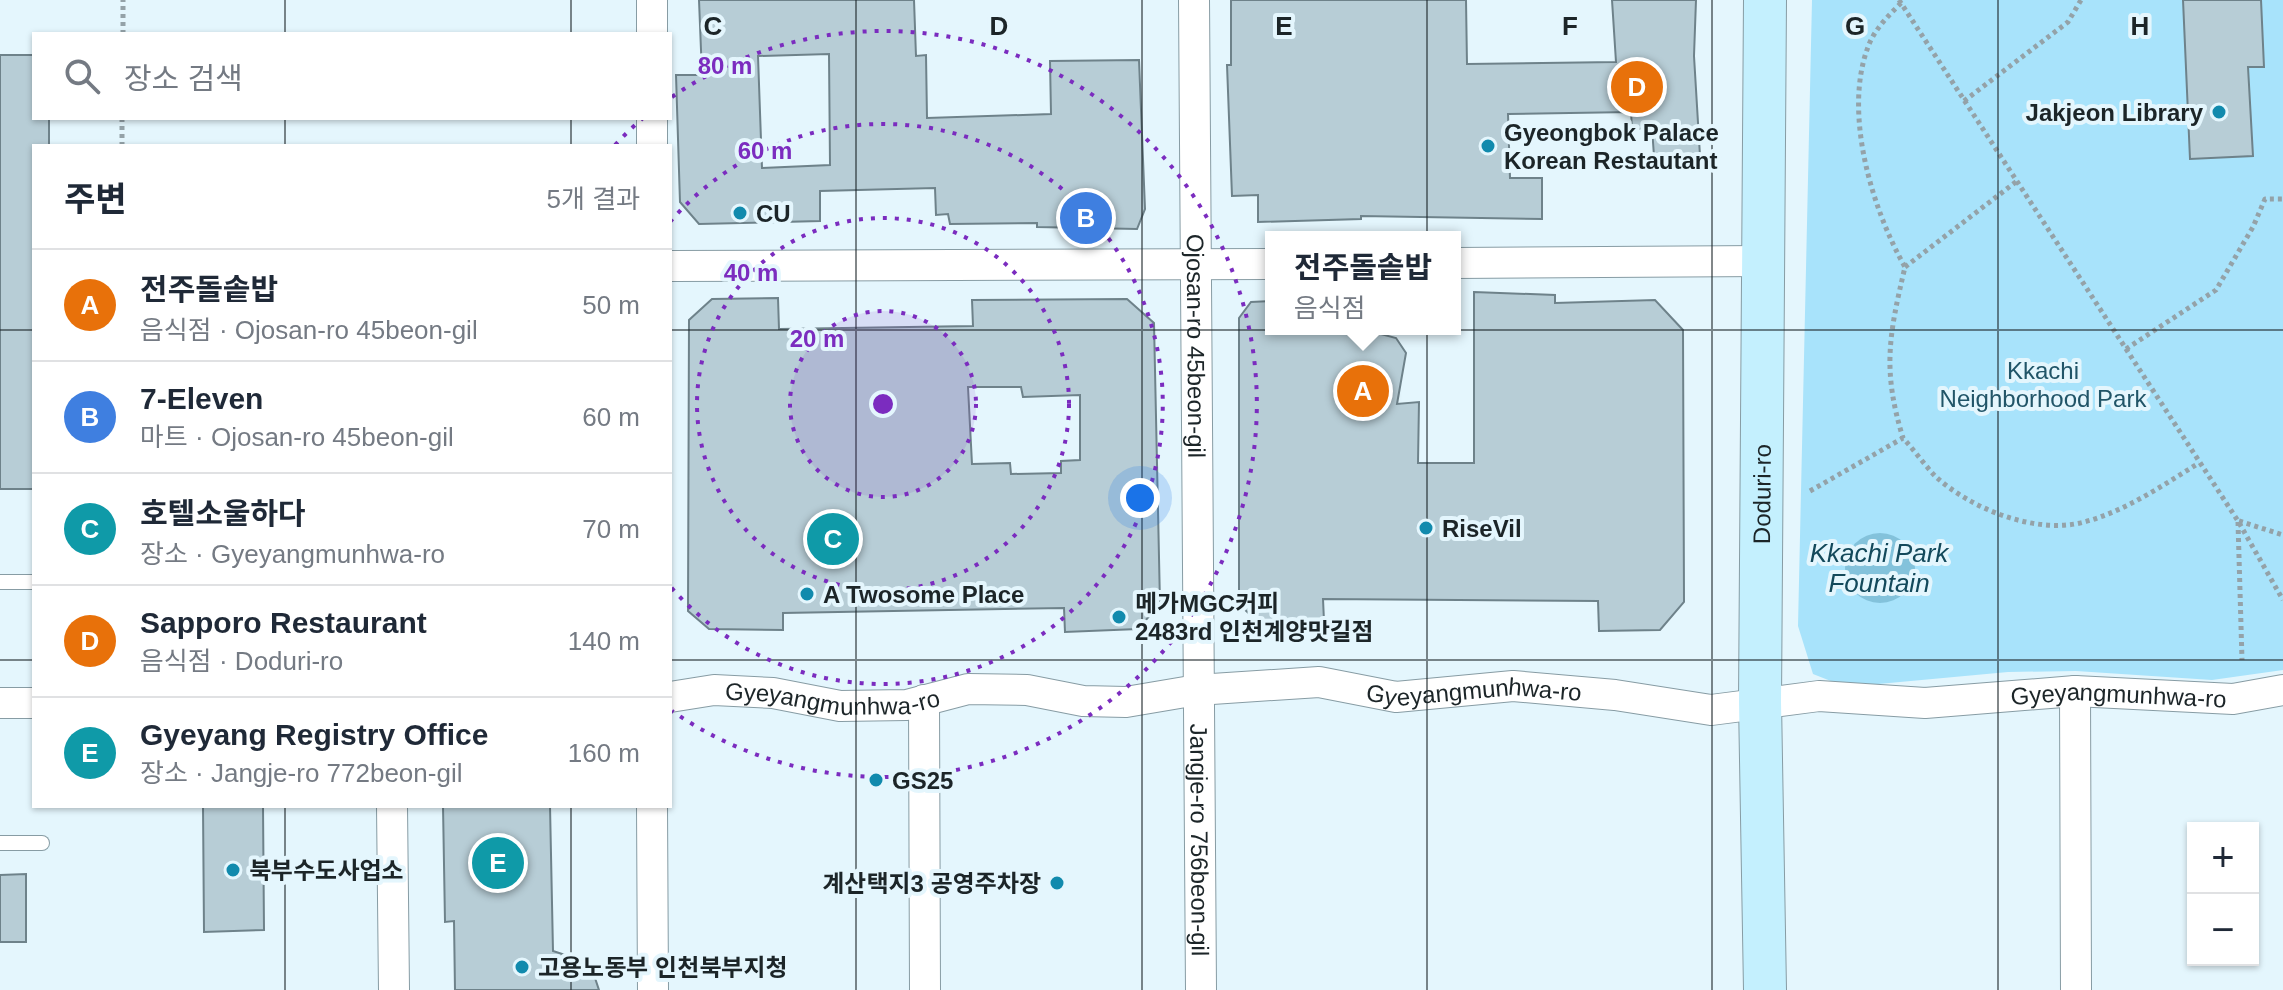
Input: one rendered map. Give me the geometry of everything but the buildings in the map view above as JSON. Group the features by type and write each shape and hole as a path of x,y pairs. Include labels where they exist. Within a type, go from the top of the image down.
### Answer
{"street":[{"path":"652,0 652,32"},
{"name":"Ojosan-ro 45beon-gil","path":"1194,0 1197,690"},
{"name":"Doduri-ro","path":"1765,0 1760,702 1765,990"},
{"path":"652,120 652,144"},
{"path":"1461,263 1763,261"},
{"path":"672,266 1265,264"},
{"name":"Gyeyangmunhwa-ro","path":"672,697 714,690 773,693 840,706 907,705 968,689 1027,690 1083,701 1126,702 1197,690 1319,682 1396,697 1513,686 1615,695 1711,710 1819,696 1925,703 2075,691 2233,699 2283,690"},
{"name":"Jangje-ro 756beon-gil","path":"1197,690 1201,990"},
{"path":"2075,691 2076,990"},
{"path":"924,700 925,990"},
{"path":"0,703 32,703"},
{"path":"392,808 394,990"},
{"path":"652,808 653,990"}],"lane":[{"path":"0,582 32,582"},
{"path":"0,843 42,843"}],"path":[{"path":"123,0 123,32"},
{"path":"1964,101 2068,22 2081,0"},
{"path":"2199,463 2124,507 2082,523 2046,525 2003,515 1965,498 1935,475 1903,438 1891,399 1888,357 1905,267 1886,234 1870,187 1862,140 1860,91 1868,47 1883,21 1900,1 2238,521 2283,600"},
{"path":"122,120 122,144"},
{"path":"1905,267 2017,181"},
{"path":"2126,349 2216,290 2253,227 2265,199 2283,199"},
{"path":"1810,491 1903,438"},
{"path":"2238,521 2283,535"},
{"path":"2238,521 2242,660"}],"green space":[{"name":"Kkachi Neighborhood Park","path":"1812,0 2283,0 2283,670 2212,680 2076,671 2008,672 1846,687 1813,674 1798,626"}],"water":[{"name":"Kkachi Park Fountain","path":"1880,533 1899,539 1909,549 1915,568 1909,587 1899,597 1880,603 1861,597 1851,587 1845,568 1851,549 1861,539"}],"place":[{"name":"Sapporo Restaurant","path":"1637,87"},
{"name":"Jakjeon Library","path":"2219,112"},
{"name":"Gyeongbok Palace Korean Restautant","path":"1488,146"},
{"name":"CU","path":"740,213"},
{"name":"7-Eleven","path":"1086,218"},
{"name":"전주돌솥밥","path":"1363,391"},
{"name":"RiseVil","path":"1426,528"},
{"name":"호텔소울하다","path":"833,539"},
{"name":"A Twosome Place","path":"807,594"},
{"name":"메가MGC커피 2483rd 인천계양맛길점","path":"1119,617"},
{"name":"GS25","path":"876,780"},
{"name":"Gyeyang Registry Office","path":"498,863"},
{"name":"북부수도사업소","path":"233,870"},
{"name":"계산택지3 공영주차장","path":"1057,883"},
{"name":"고용노동부 인천북부지청","path":"522,967"}]}
